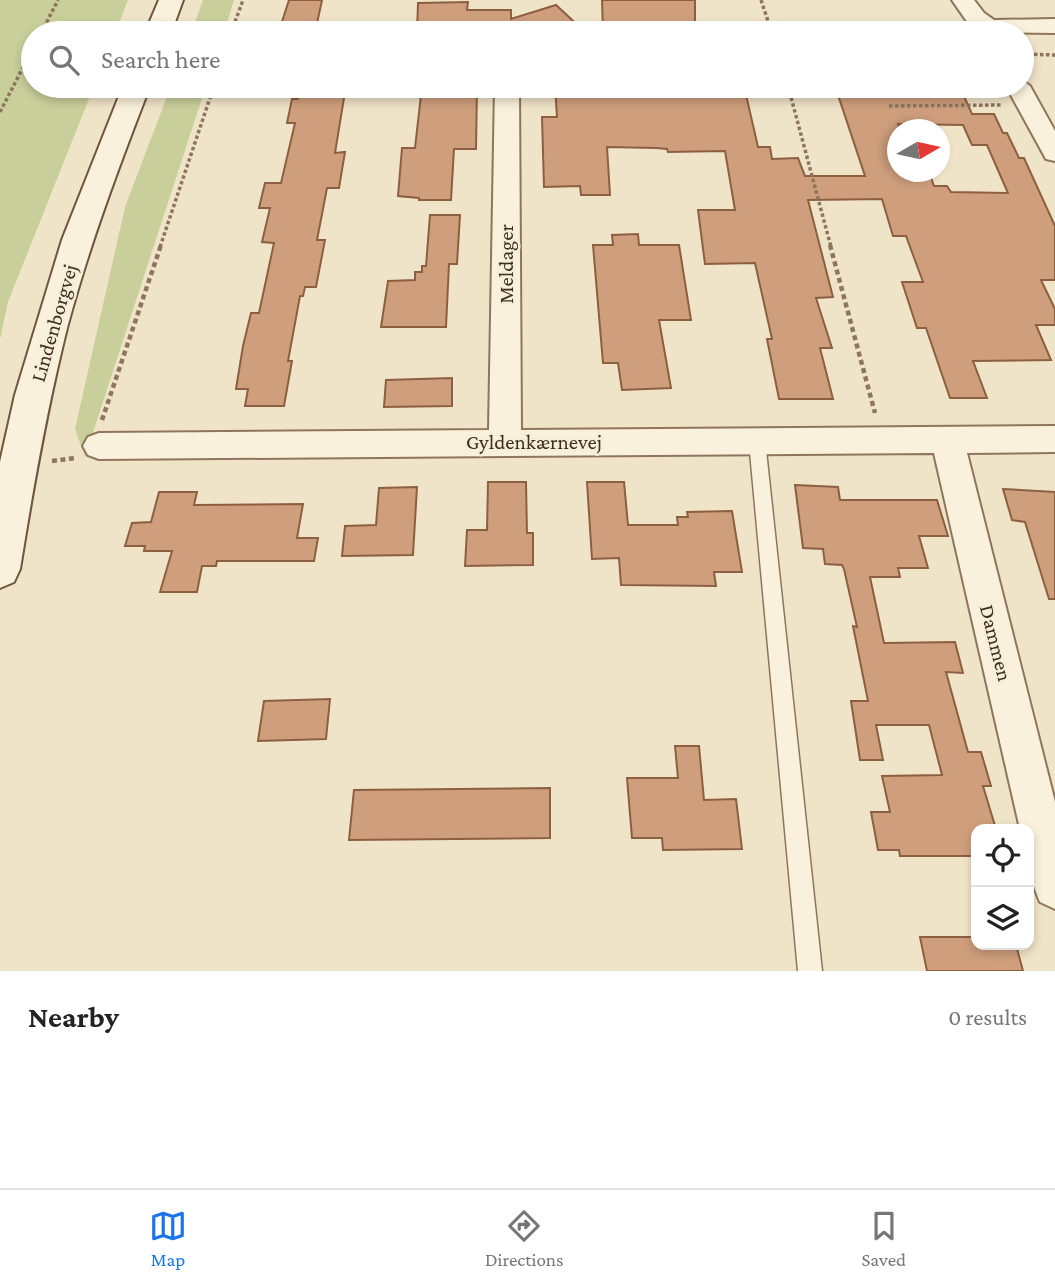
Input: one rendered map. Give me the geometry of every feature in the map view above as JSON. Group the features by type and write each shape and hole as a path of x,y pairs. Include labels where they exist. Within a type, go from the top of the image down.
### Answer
{"main road":[{"path":"163,21 171,0"},
{"name":"Lindenborgvej","path":"0,569 16,465 60,292 131,98"}],"street":[{"path":"963,0 980,21"},
{"path":"1034,26 1055,26"},
{"name":"Meldager","path":"505,443 507,98"},
{"path":"1025,98 1055,153"},
{"name":"Dammen","path":"947,439 1050,846 1055,887"},
{"name":"Gyldenkærnevej","path":"99,446 1055,439"}],"lane":[{"path":"757,441 810,971"}],"path":[{"path":"47,21 58,0"},
{"path":"236,21 243,0"},
{"path":"761,0 768,21"},
{"path":"1034,54 1055,54"},
{"path":"0,112 21,71"},
{"path":"16,465 85,457 99,446 102,419 210,98"},
{"path":"791,98 882,440"},
{"path":"890,106 987,98"}],"green space":[{"path":"0,0 128,0 120,21 21,21 21,98 89,98 8,302 0,339"},
{"path":"203,0 234,0 228,21 195,21"},
{"path":"166,98 202,98 85,457 75,429 125,207"}],"building":[{"path":"289,0 322,0 318,21 282,21"},
{"path":"602,0 695,0 695,21 603,21"},
{"path":"468,2 467,10 511,10 511,19 556,5 573,21 417,21 418,3"},
{"path":"344,98 335,153 345,152 339,188 327,188 317,240 325,240 316,287 305,287 303,296 300,296 288,361 292,361 284,406 245,406 248,389 236,389 243,346 251,313 259,313 274,243 262,242 270,208 259,208 265,183 281,183 295,123 287,123 292,99"},
{"path":"421,98 477,98 476,149 454,149 451,200 419,200 398,196 402,148 415,148"},
{"path":"556,98 747,98 758,147 770,147 772,159 798,158 805,176 865,176 839,98 965,98 972,114 994,114 1019,158 1024,158 1055,226 1055,280 1041,280 1055,309 1055,325 1036,325 1051,360 973,361 987,398 950,398 926,328 917,328 902,282 923,282 906,236 893,236 882,199 808,200 833,297 816,298 832,348 820,348 833,399 779,399 767,339 772,339 755,263 705,264 698,210 735,210 725,151 668,152 667,149 656,148 607,147 610,195 581,195 580,186 544,187 542,117 557,117"},
{"path":"430,215 460,215 457,264 449,264 446,327 381,327 388,281 415,280 415,272 422,272 422,266 426,266"},
{"path":"638,234 639,245 679,245 691,320 659,320 671,388 622,390 618,363 603,363 593,245 613,245 612,235"},
{"path":"452,378 452,406 384,407 386,380"},
{"path":"488,482 526,482 527,533 533,533 533,565 465,566 467,530 487,530"},
{"path":"587,482 624,482 628,525 678,525 677,517 688,517 687,512 732,511 742,572 714,572 716,586 621,585 619,558 592,559"},
{"path":"795,485 838,487 840,500 937,500 948,536 919,536 928,568 898,568 900,577 870,577 884,643 955,642 963,673 946,672 968,752 981,752 991,786 983,786 994,824 971,824 971,856 900,856 899,850 878,850 871,812 890,812 882,776 942,775 929,725 876,725 883,760 860,760 851,701 868,701 853,626 857,627 844,569 842,565 825,564 823,549 803,548"},
{"path":"417,487 413,555 342,556 345,526 376,525 379,488"},
{"path":"1003,489 1055,492 1055,599 1049,599 1025,522 1012,520"},
{"path":"159,492 197,492 194,505 303,504 297,538 318,538 314,561 217,561 216,566 202,566 197,592 160,592 172,551 144,551 145,546 125,546 132,523 151,522"},
{"path":"330,699 326,739 258,741 264,701"},
{"path":"675,746 699,746 704,800 736,799 742,849 663,850 662,838 632,838 627,778 678,778"},
{"path":"550,788 550,838 349,840 354,790"},
{"path":"920,937 971,937 971,950 1017,950 1023,971 927,971"}]}
